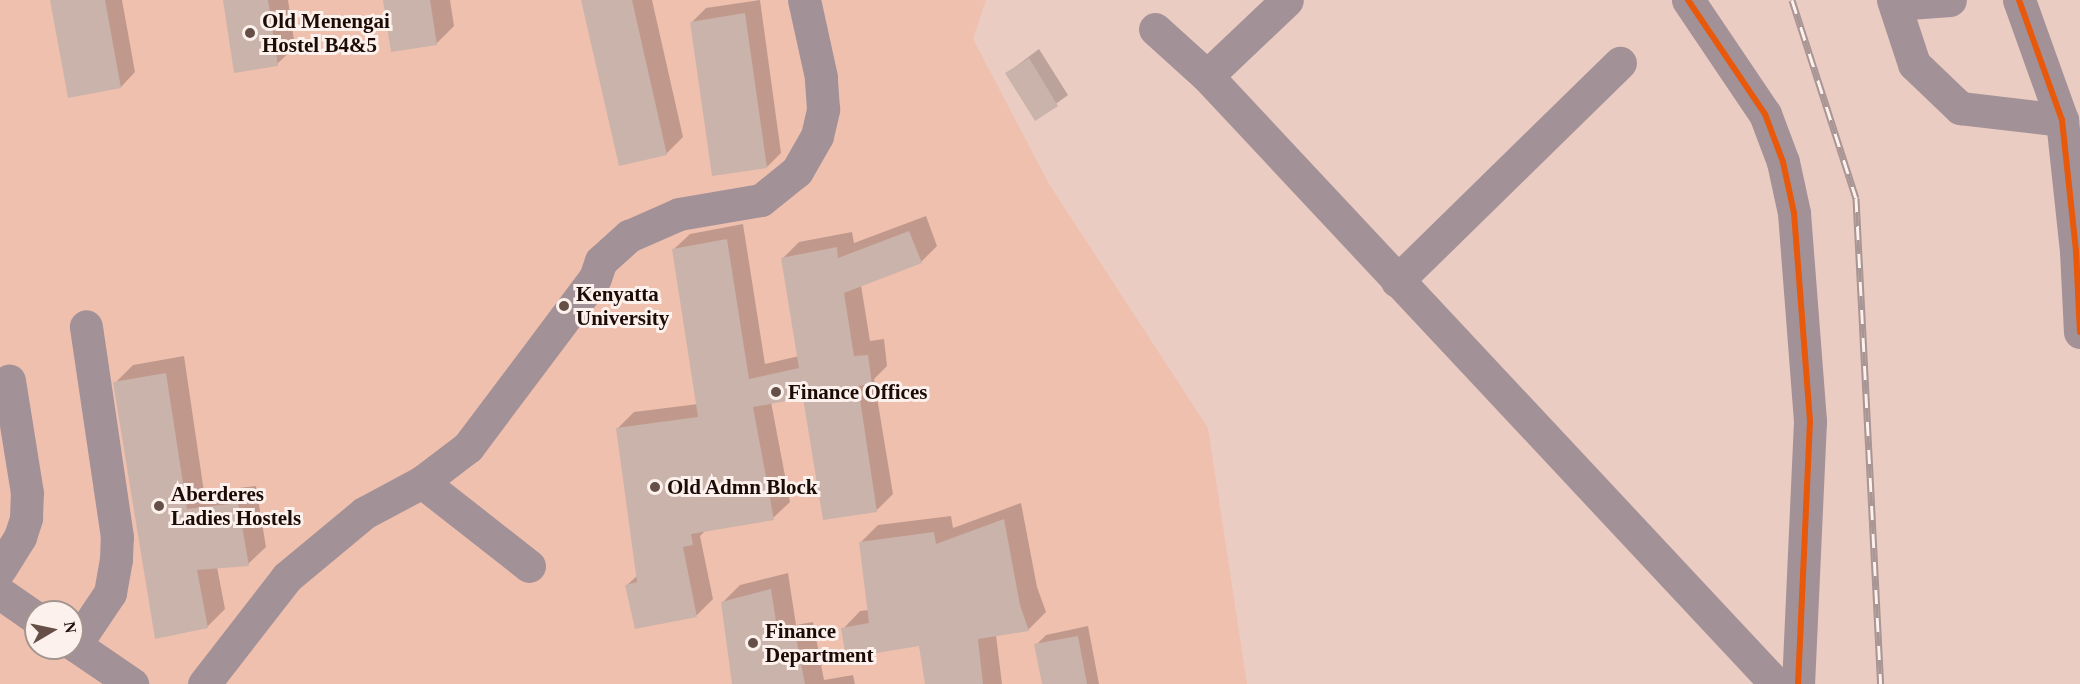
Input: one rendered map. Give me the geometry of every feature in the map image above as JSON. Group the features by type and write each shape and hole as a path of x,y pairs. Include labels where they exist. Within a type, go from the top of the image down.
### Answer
{"street":[{"path":"204,684 287,577 364,513 422,482 468,447 595,278 602,261 629,236 679,214 762,200 797,171 817,136 823,109 821,77 804,0"},
{"path":"1207,76 1287,0"},
{"path":"1688,0 1764,114 1783,162 1794,213 1810,421 1798,684"},
{"path":"1950,0 1894,2 1914,64 1960,108 2062,120"},
{"path":"2019,0 2062,120 2080,332"},
{"path":"1155,29 1207,76 1776,684"},
{"path":"1397,281 1620,63"},
{"path":"84,630 110,593 116,560 117,537 86,327"},
{"path":"0,569 20,537 26,518 27,493 9,380"},
{"path":"422,482 529,566"},
{"path":"0,593 24,610"},
{"path":"84,651 132,684"}],"shaded area":[{"name":"Kenyatta University","path":"0,0 986,0 973,39 1049,184 1208,428 1247,684 0,684"}],"building":[{"path":"50,0 105,0 121,88 68,98"},
{"name":"Old Menengai Hostel B4&5","path":"223,0 268,0 278,66 234,73"},
{"name":"Old Menengai Hostel B4&5","path":"383,0 430,0 437,45 391,52"},
{"path":"581,0 632,0 667,155 619,166"},
{"path":"745,13 767,168 712,176 690,22"},
{"path":"1029,58 1058,106 1035,121 1005,73"},
{"name":"Finance Offices","path":"909,231 922,263 844,293 854,356 868,355 872,384 858,386 877,512 823,520 803,398 753,407 774,520 691,534 693,545 683,547 697,617 635,629 625,585 637,582 616,428 698,417 672,249 727,239 749,379 799,368 781,258 837,247 838,258"},
{"name":"Aberderes Ladies Hostels","path":"166,373 187,509 238,503 249,566 197,570 208,628 155,639 113,382"},
{"path":"1004,519 1020,605 1029,631 978,639 983,684 925,684 919,646 846,658 841,628 869,623 859,542 934,532 936,544"},
{"name":"Finance Department","path":"771,589 779,641 796,638 805,684 732,684 721,602"},
{"path":"1078,636 1087,684 1042,684 1034,644"}],"railway":[{"path":"1792,0 1856,198 1881,684"}],"cycle path":[{"path":"1688,0 1765,114 1783,162 1794,213 1810,421 1798,684"},
{"path":"2019,0 2062,120 2076,251 2080,332"}],"place":[{"name":"Old Menengai Hostel B4&5","path":"250,33"},
{"name":"Kenyatta University","path":"564,306"},
{"name":"Finance Offices","path":"776,392"},
{"name":"Old Admn Block","path":"655,487"},
{"name":"Aberderes Ladies Hostels","path":"159,506"},
{"name":"Finance Department","path":"753,643"}]}
